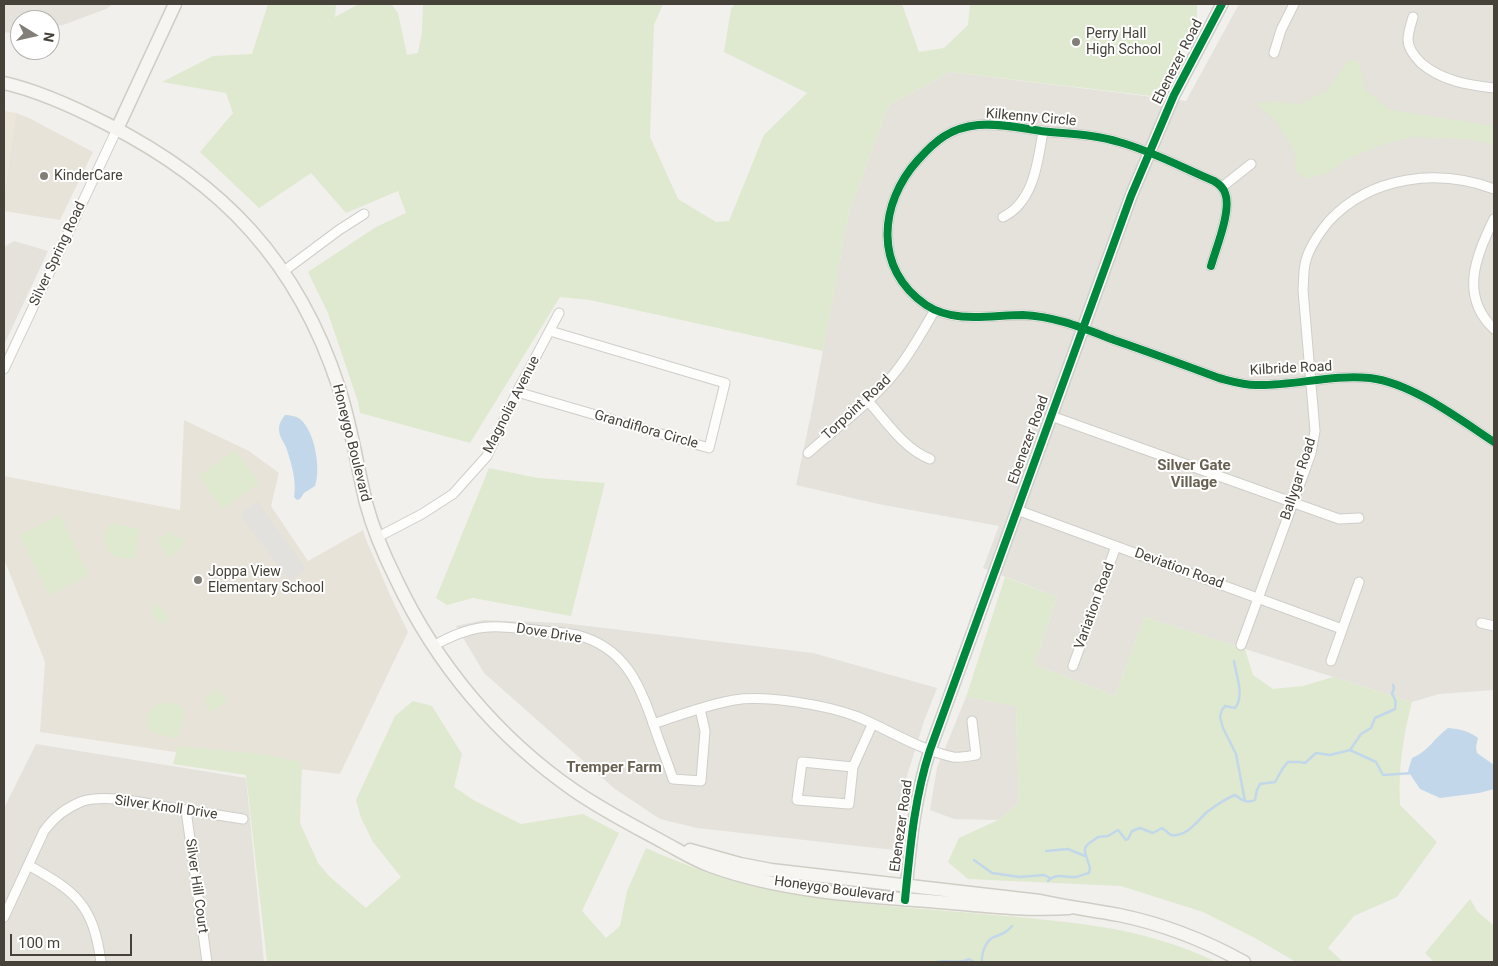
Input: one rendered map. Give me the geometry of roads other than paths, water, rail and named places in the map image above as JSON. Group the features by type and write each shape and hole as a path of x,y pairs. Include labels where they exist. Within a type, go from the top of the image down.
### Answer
{"main road":[{"name":"Silver Spring Road","path":"117,129 175,4"},
{"name":"Honeygo Boulevard","path":"4,83 76,109 117,129 166,157 218,196 264,246 284,271 311,318 331,364 340,392 367,507 397,582 433,646 480,707 545,769 602,809 684,854 709,865 775,883 905,900 1040,910 1070,908"},
{"name":"Honeygo Boulevard","path":"666,843 740,864 771,870 1040,901 1122,916 1202,940 1244,962"}],"street":[{"name":"Ebenezer Road","path":"905,900 916,805 930,750 1082,328 1148,152 1174,95 1222,4"},
{"path":"1274,53 1281,30 1294,4"},
{"path":"1413,17 1409,30 1409,46 1412,54 1427,68 1450,80 1494,88"},
{"name":"Kilkenny Circle","path":"1082,328 1059,320 1038,316 967,317 935,310 922,302 905,285 893,264 889,248 887,235 889,215 898,190 906,176 933,144 947,134 963,128 986,125 1107,139 1148,152 1214,181 1222,187"},
{"name":"Silver Spring Road","path":"4,369 117,129"},
{"path":"1003,217 1016,210 1029,189 1037,164 1042,131"},
{"path":"1211,266 1226,212 1226,197 1222,187 1251,164"},
{"name":"Ballygar Road","path":"1241,645 1314,440 1315,414 1303,290 1306,259 1321,230 1342,207 1371,190 1404,180 1421,178 1463,180 1476,182 1494,189"},
{"path":"284,271 364,214"},
{"path":"1494,219 1477,256 1473,282 1480,307 1494,329"},
{"name":"Torpoint Road","path":"808,453 868,401 893,376 935,310"},
{"name":"Magnolia Avenue","path":"378,537 422,514 453,494 487,456 517,392 559,313"},
{"name":"Kilbride Road","path":"1082,328 1218,378 1240,384 1268,385 1354,377 1370,378 1398,385 1423,397 1494,442"},
{"name":"Grandiflora Circle","path":"517,392 709,448 725,383 550,331"},
{"path":"868,401 908,445 922,456 930,459"},
{"path":"1051,416 1339,520 1359,518"},
{"name":"Deviation Road","path":"1017,510 1342,629"},
{"name":"Variation Road","path":"1073,666 1116,546"},
{"path":"1330,661 1359,582"},
{"path":"1481,624 1494,626"},
{"name":"Dove Drive","path":"433,646 472,629 484,626 500,626 577,635 602,646 626,667 641,689 673,779 701,781 705,731 700,708"},
{"path":"653,724 700,708 735,700 762,699 834,709 860,718 930,750 955,757 976,755 972,721"},
{"path":"853,767 802,762 797,800 849,804 853,767 872,724"},
{"name":"Silver Knoll Drive","path":"4,917 44,831 52,820 64,811 84,801 96,799 132,801 243,820"},
{"name":"Silver Hill Court","path":"186,810 207,962"},
{"path":"28,865 64,887 84,908 96,931 101,962"}],"water":[{"path":"285,415 291,415 300,419 310,432 317,460 315,486 297,500 294,497 295,485 292,465 279,432 280,423"},
{"path":"1448,728 1464,731 1478,738 1477,753 1494,765 1494,789 1440,798 1420,789 1408,771 1412,758 1423,752"}],"waterway":[{"path":"1234,661 1240,692 1238,703 1235,708 1225,706 1220,717 1223,728 1236,754 1245,801"},
{"path":"1350,750 1361,734 1371,728 1375,718 1395,709 1395,701 1392,694 1393,685"},
{"path":"1048,881 1057,876 1076,877 1089,873 1090,868 1085,848 1098,837 1108,836 1118,830 1126,840 1132,831 1140,828 1153,833 1162,828 1171,835 1182,834 1207,812 1235,795 1242,800 1255,800 1260,784 1275,782 1288,762 1305,763 1316,753 1330,755 1350,750 1376,762 1383,775 1413,773"},
{"path":"1046,851 1068,849 1085,856"},
{"path":"974,860 992,873 1020,877 1044,875 1050,878"},
{"path":"982,962 986,944 994,937 1006,932 1012,926"},
{"path":"937,962 962,962 969,959 974,962"}],"place":[{"name":"Perry Hall High School","path":"1076,42"},
{"name":"KinderCare","path":"44,176"},
{"name":"Joppa View Elementary School","path":"198,580"}],"district":[{"name":"Silver Gate Village","path":"1194,474"},
{"name":"Tremper Farm","path":"614,768"}]}
